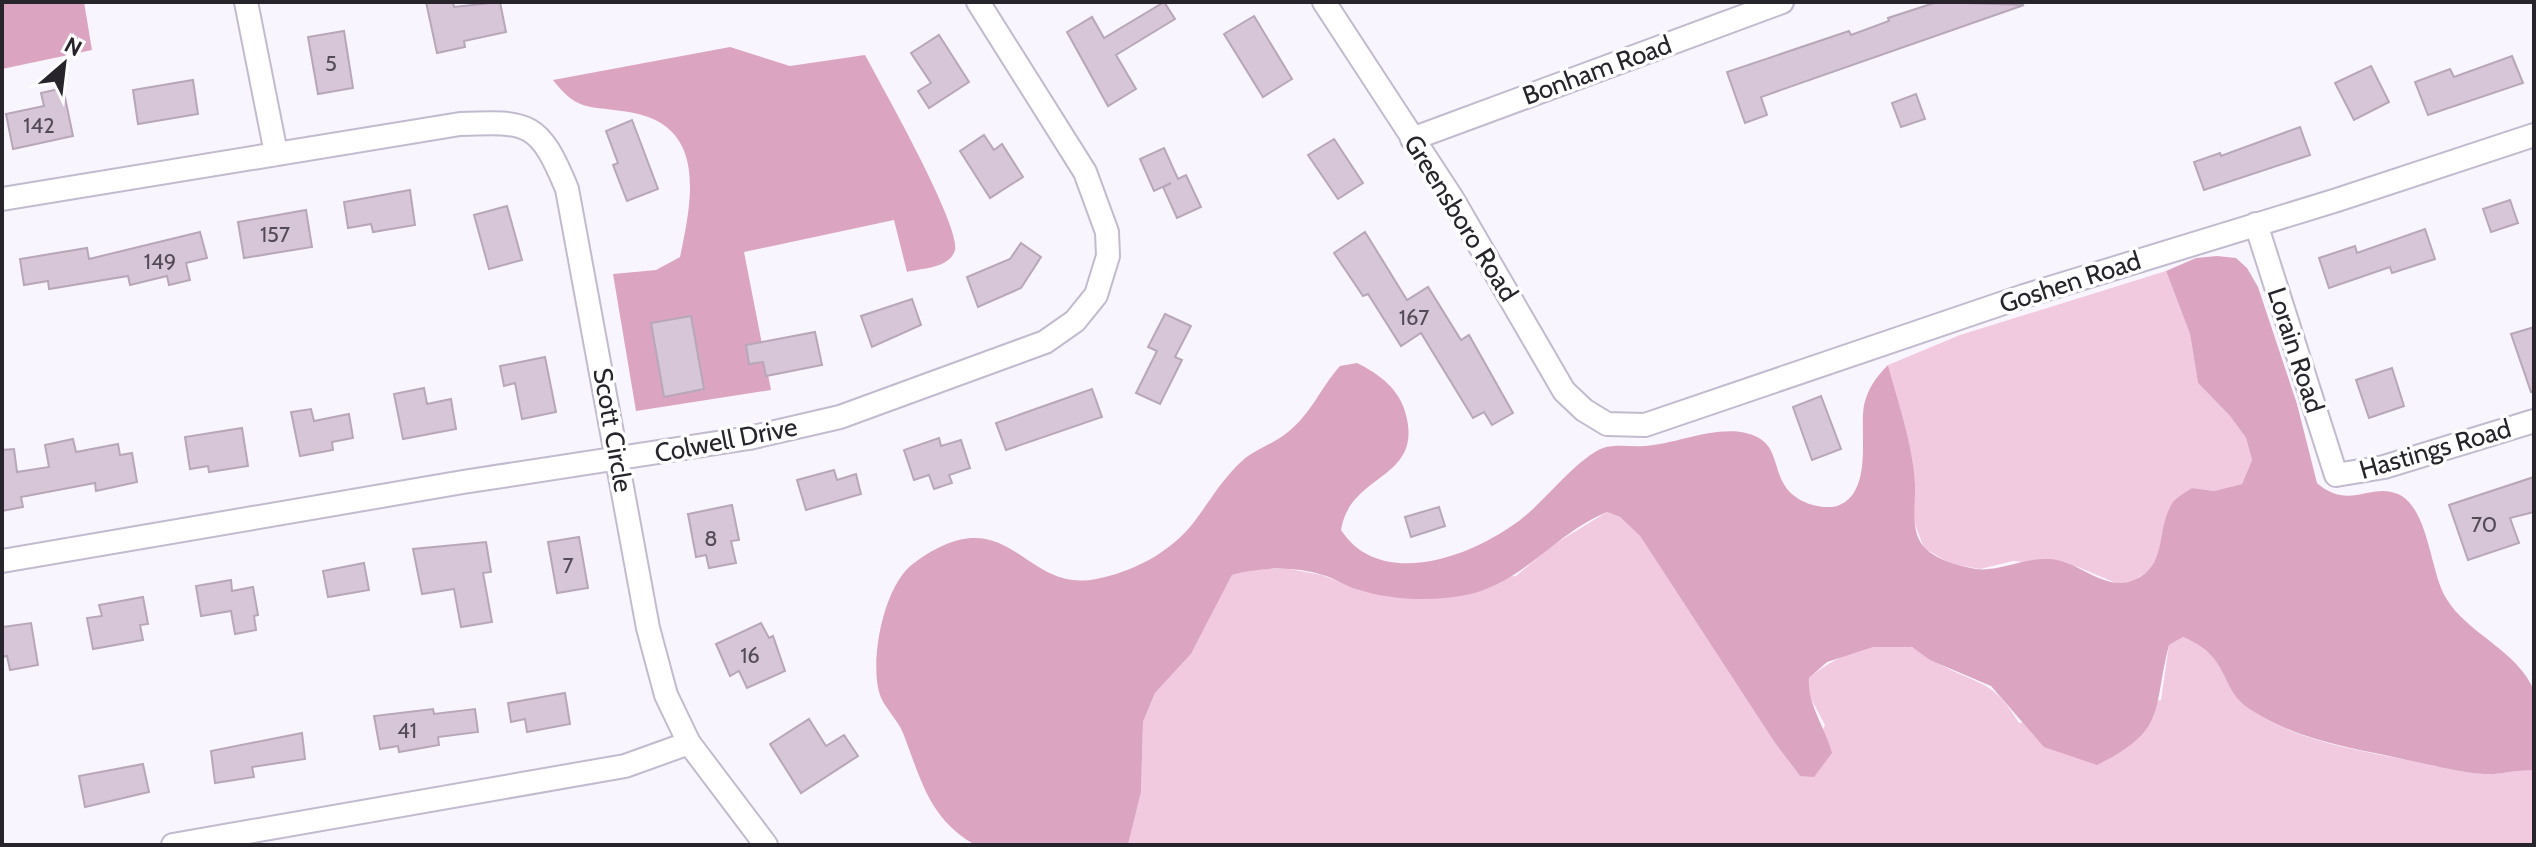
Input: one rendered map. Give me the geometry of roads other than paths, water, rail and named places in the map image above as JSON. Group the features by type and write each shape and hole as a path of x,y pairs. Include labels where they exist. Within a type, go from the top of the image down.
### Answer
{"street":[{"path":"246,2 276,153"},
{"name":"Colwell Drive","path":"2,561 463,482 749,438 840,417 1045,342 1075,321 1096,295 1108,256 1107,232 1085,172 978,2"},
{"name":"Greensboro Road","path":"1324,2 1482,248 1564,391 1584,410 1607,424"},
{"name":"Bonham Road","path":"1412,139 1782,2"},
{"name":"Scott Circle","path":"2,199 460,124 511,122 533,132 551,150 567,189 648,628 666,695 689,743 766,845"},
{"name":"Goshen Road","path":"1607,424 1619,427 1645,425 2024,296 2534,135"},
{"name":"Lorain Road","path":"2256,224 2336,475"},
{"name":"Hastings Road","path":"2336,475 2396,464 2534,421"},
{"path":"173,845 625,766 689,743"}]}
